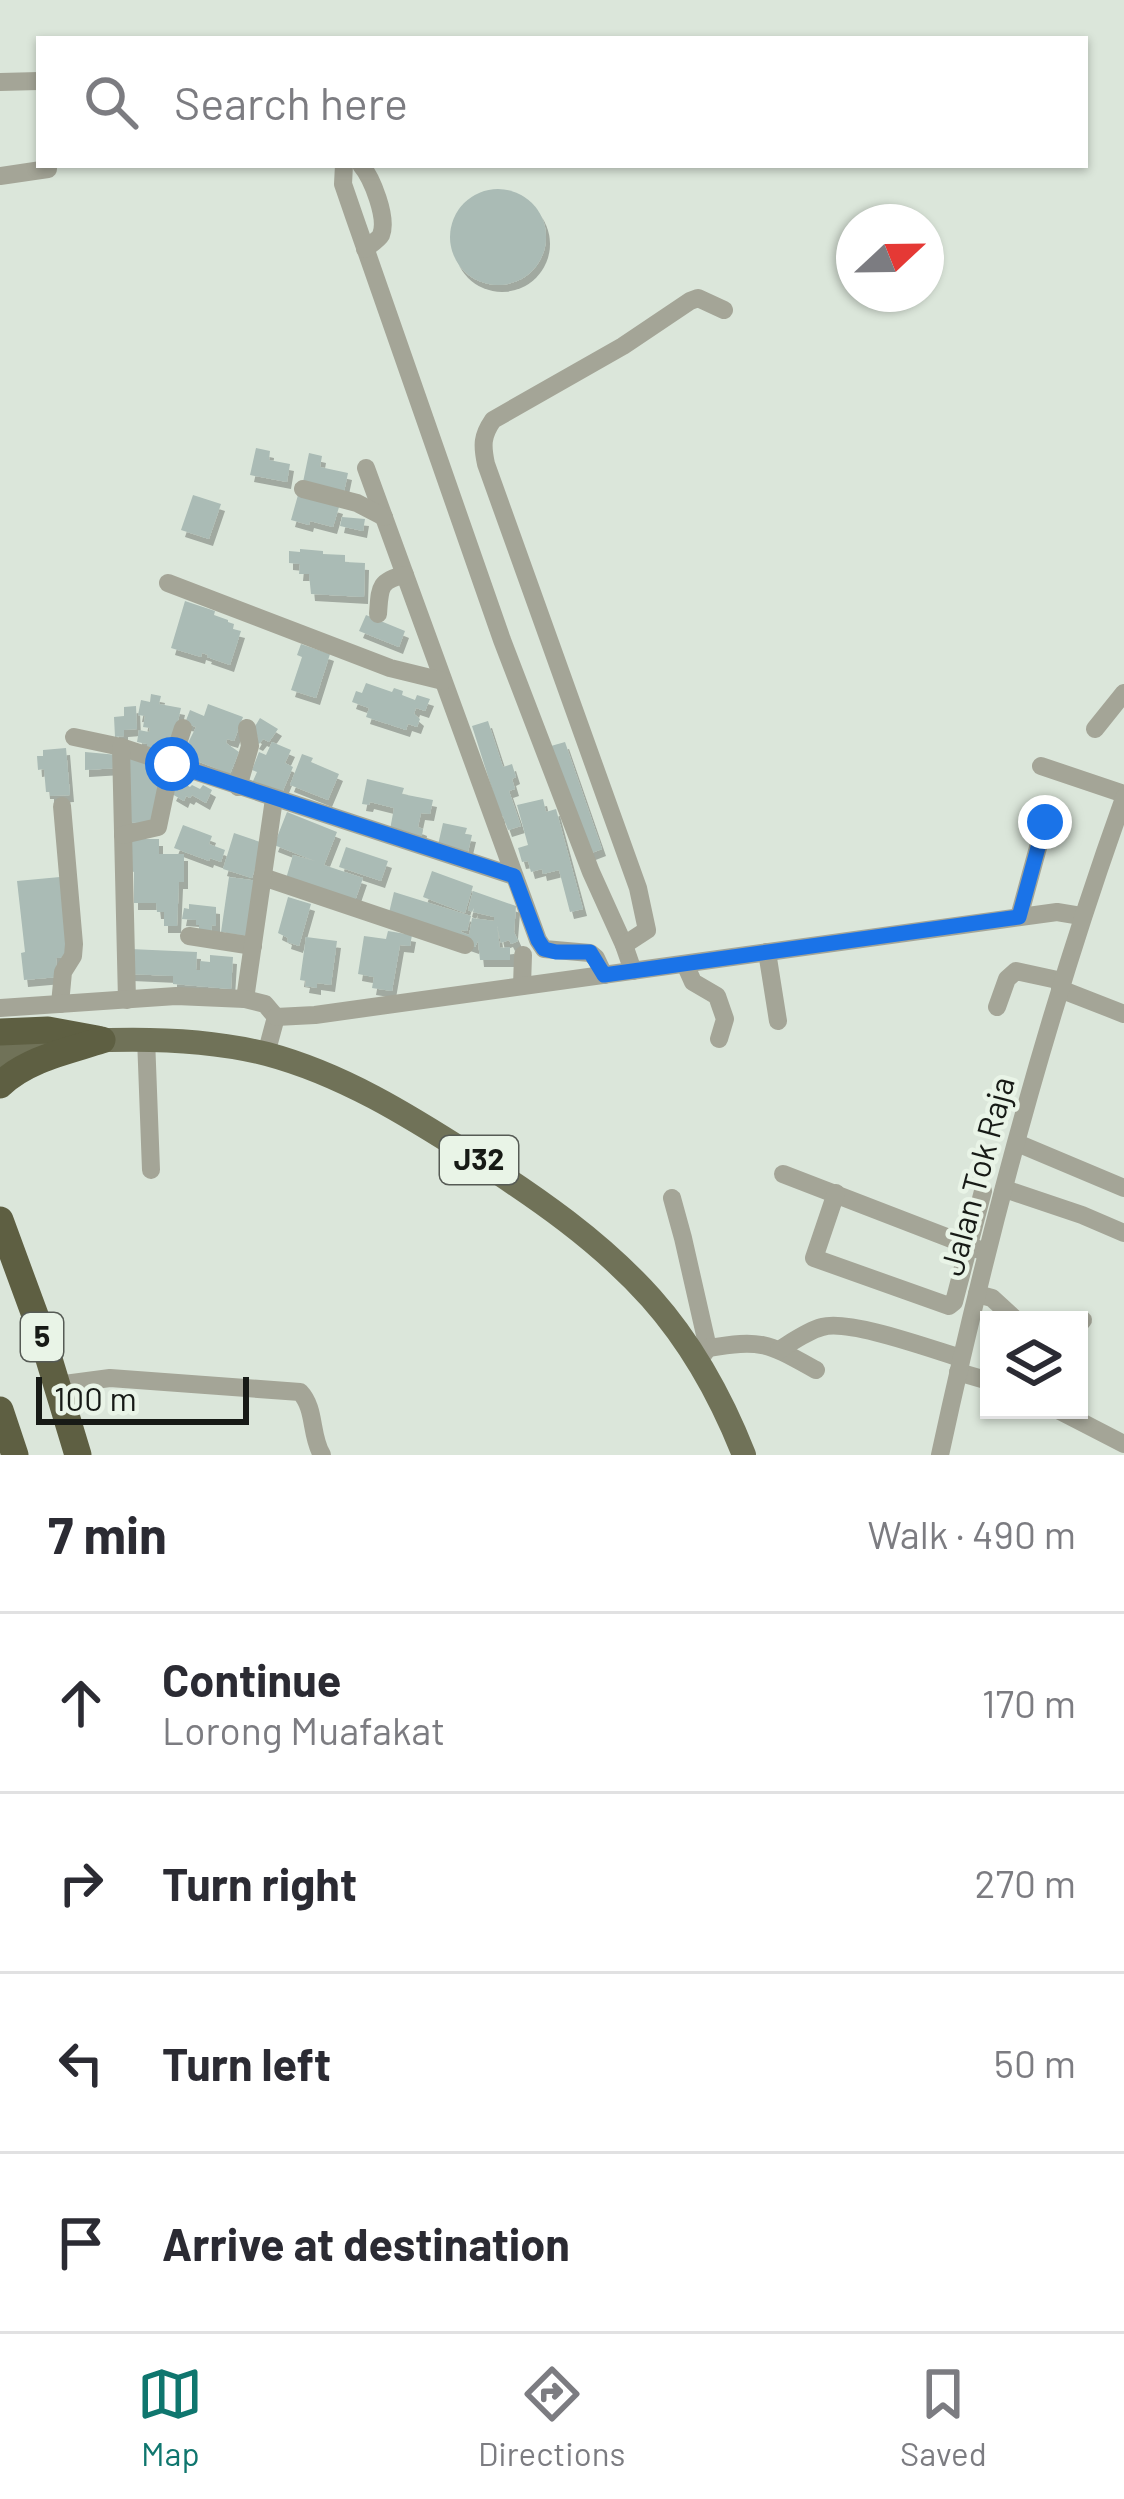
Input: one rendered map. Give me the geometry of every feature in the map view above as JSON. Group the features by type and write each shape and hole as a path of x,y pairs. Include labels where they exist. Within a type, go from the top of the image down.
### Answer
{"highway":[{"path":"0,1032 48,1030 102,1040"},
{"path":"0,1085 39,1060 102,1040"},
{"name":"5","path":"2,1222 78,1455"},
{"path":"0,1410 15,1455"}],"main road":[{"name":"J32","path":"0,1044 146,1038 266,1054 373,1095 516,1184 585,1234 652,1298 703,1355 744,1455"},
{"name":"J32","path":"0,1056 102,1040"}],"street":[{"path":"0,82 36,81"},
{"path":"344,168 344,184 365,248 502,640 633,971"},
{"path":"363,168 375,191 382,231 365,248"},
{"path":"0,176 48,169"},
{"path":"625,945 647,930 638,888 482,444 493,420 690,301 698,298 724,310"},
{"path":"366,468 538,940 544,949 556,952 590,952 604,975"},
{"path":"303,489 357,502 384,517"},
{"path":"378,614 384,583 405,575"},
{"path":"168,583 390,668 443,681"},
{"path":"1095,729 1124,693"},
{"path":"123,835 158,827 183,728"},
{"path":"238,787 250,746 247,728"},
{"path":"74,737 122,748 514,876"},
{"path":"122,748 128,1000"},
{"path":"1040,766 1124,796"},
{"name":"Jalan Tok Raja","path":"940,1455 976,1294 978,1249 1005,1189 1061,985 1124,796"},
{"path":"245,999 274,800"},
{"path":"60,1004 63,971 73,956 74,944 62,806"},
{"path":"1019,917 1045,822"},
{"path":"263,877 465,945"},
{"path":"276,1017 1057,912 1082,916"},
{"path":"189,936 253,946"},
{"path":"767,952 778,1021"},
{"path":"522,986 523,955"},
{"path":"685,964 693,982 717,996 725,1026 719,1039"},
{"path":"997,1006 1007,979 1016,971 1061,985 1124,1014"},
{"path":"0,1009 176,996 245,999 265,1004 276,1017"},
{"path":"266,1054 276,1017"},
{"path":"146,1038 151,1170"},
{"path":"1017,1142 1124,1188"},
{"path":"783,1174 978,1249"},
{"path":"1005,1189 1124,1233"},
{"path":"836,1193 813,1256 949,1306 978,1249 983,1191"},
{"path":"671,1198 683,1238 703,1355 749,1342 766,1344 816,1370"},
{"path":"976,1294 992,1298 1006,1311"},
{"path":"779,1350 820,1327 834,1325 855,1328 980,1376"},
{"path":"57,1384 110,1378 300,1392 310,1405 314,1441 322,1455"},
{"path":"1075,1419 1124,1444"}],"building":[{"path":"498,189 532,203 546,237 532,271 498,285 464,271 450,237 464,203"},
{"path":"256,448 270,451 269,460 290,464 287,482 250,475"},
{"path":"309,453 322,456 320,467 348,473 344,492 303,482"},
{"path":"193,495 221,504 209,539 181,530"},
{"path":"298,495 339,507 333,527 291,520"},
{"path":"342,517 365,519 363,531 340,526"},
{"path":"289,551 345,555 345,562 365,563 364,597 311,594 309,574 299,574 300,564 289,563"},
{"path":"185,601 215,611 214,615 241,631 230,665 202,653 201,657 171,648"},
{"path":"366,615 405,631 399,647 359,631"},
{"path":"301,644 330,654 316,698 291,690 302,657 297,655"},
{"path":"366,683 403,691 402,695 415,700 417,695 430,699 425,711 416,708 417,727 408,724 406,730 366,717 369,708 352,702"},
{"path":"151,694 161,696 159,704 181,708 168,753 137,742 139,730 149,732 150,728 143,727 145,716 138,715 141,700 150,702"},
{"path":"208,704 243,717 234,741 227,739 226,743 239,752 230,774 182,755 196,727 185,723 190,710 204,716"},
{"path":"136,706 137,729 115,737 114,717 124,716 124,707"},
{"path":"260,718 278,729 269,742 263,739 259,744 251,733"},
{"path":"488,721 503,767 512,764 516,777 512,779 515,789 509,791 521,826 508,830 503,816 497,818 499,811 472,726"},
{"path":"272,742 291,750 285,763 293,767 282,793 253,781 259,752 266,755"},
{"path":"565,742 602,849 589,854 551,746"},
{"path":"66,748 70,795 50,796 37,756 43,756 43,750"},
{"path":"85,752 118,755 118,768 85,770"},
{"path":"302,754 339,774 328,800 290,785"},
{"path":"128,757 163,763 151,826 127,821"},
{"path":"367,779 404,788 402,794 433,800 430,814 421,813 421,841 389,835 394,808 362,804"},
{"path":"179,781 212,790 206,803 192,795 184,801 172,794"},
{"path":"543,799 546,812 556,809 583,909 570,912 559,870 531,872 528,861 522,862 518,848 528,845 517,805"},
{"path":"287,812 337,832 324,865 363,878 355,901 285,882 293,855 315,861 274,845"},
{"path":"443,823 467,828 465,834 472,835 468,852 437,849"},
{"path":"183,825 212,836 209,844 225,850 221,862 174,848"},
{"path":"234,833 263,843 252,878 223,869"},
{"path":"132,839 159,839 159,854 184,854 177,926 164,926 164,912 157,912 156,903 134,903"},
{"path":"346,847 388,861 381,881 339,867"},
{"path":"432,871 473,886 465,913 423,897"},
{"path":"60,877 69,957 56,958 58,977 24,980 17,881"},
{"path":"229,877 257,881 249,936 221,932"},
{"path":"473,891 516,906 518,941 501,943 497,926 500,948 510,947 510,960 480,960 478,941 475,947 388,917 394,892 471,916 467,931 461,932 469,935 472,918 494,921 494,917 473,912 474,908 468,910"},
{"path":"288,897 311,904 299,946 278,933"},
{"path":"189,904 216,907 211,934 199,932 196,920 182,919"},
{"path":"388,931 412,935 410,946 400,945 392,991 372,988 374,977 358,974 364,936 386,939"},
{"path":"306,937 337,941 331,985 317,983 317,988 300,980"},
{"path":"130,949 197,952 196,970 200,970 200,961 210,962 210,955 233,957 231,989 173,984 173,976 129,974"}],"route":[{"path":"172,764 514,876 544,949 590,952 604,975 1019,917 1045,822"}]}
